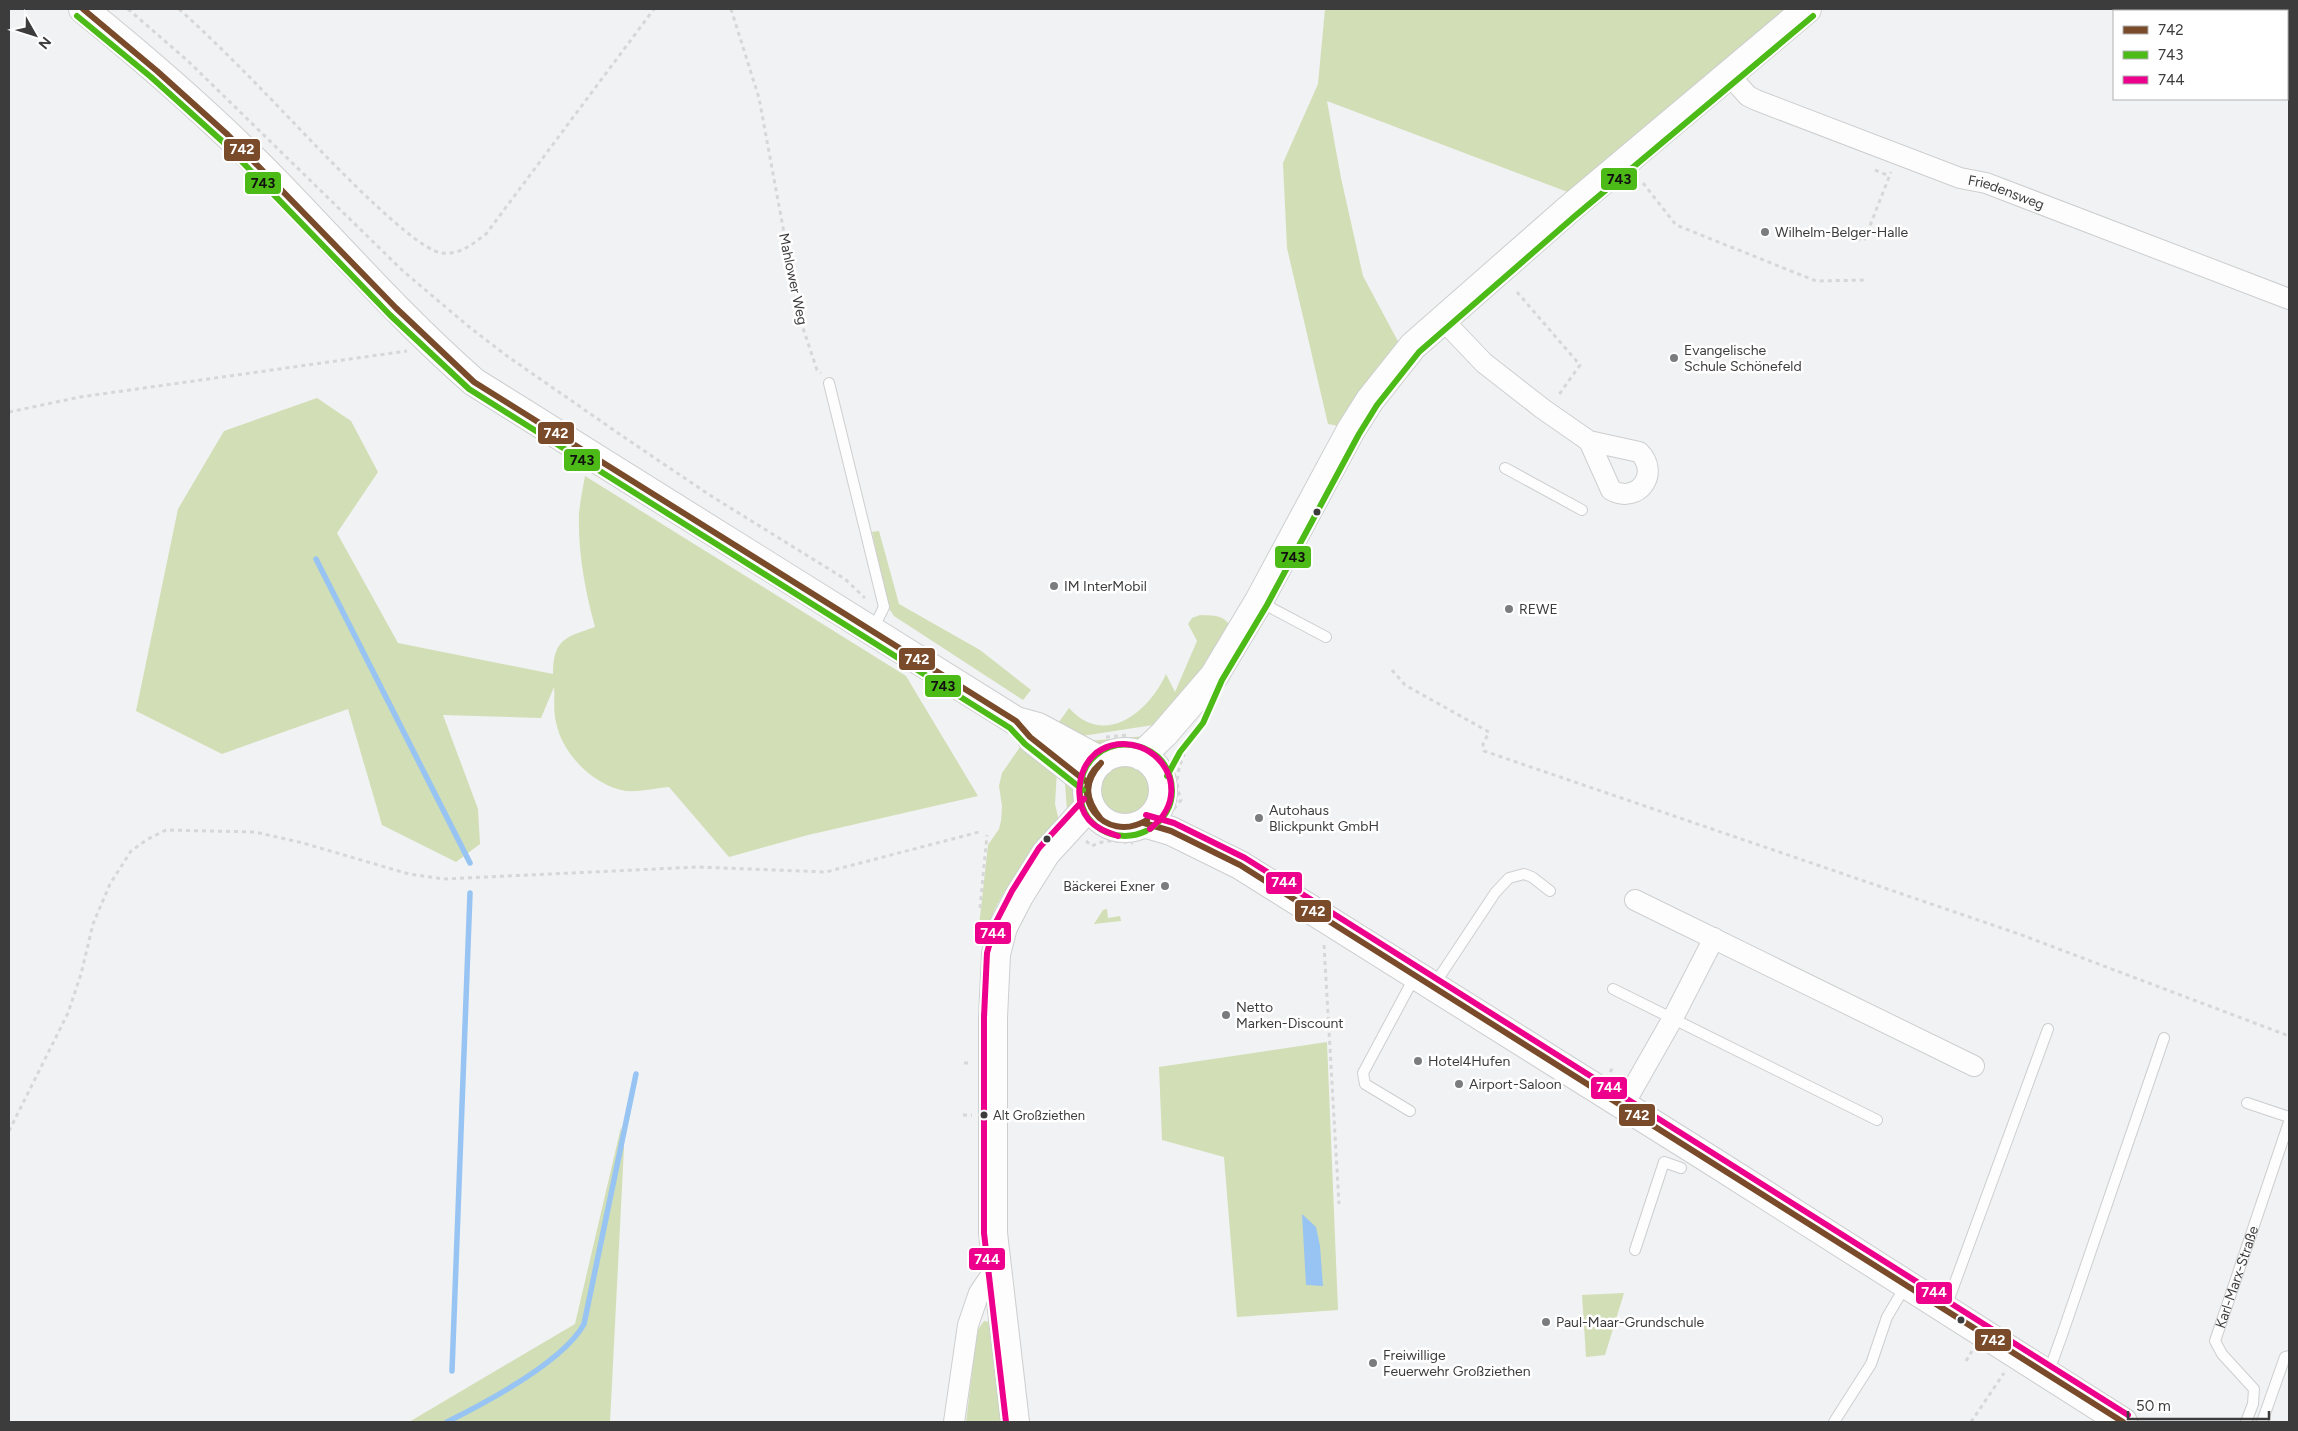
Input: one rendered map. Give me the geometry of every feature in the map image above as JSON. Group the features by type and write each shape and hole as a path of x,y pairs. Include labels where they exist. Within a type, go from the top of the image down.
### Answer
{"main road":[{"path":"83,9 170,81 238,144 428,342 474,382 877,622 1016,721 1030,737 1098,782 1124,828 1141,832 1171,831 1240,865 2123,1422"},
{"path":"1015,1422 993,1233 993,1017 996,954 998,942 1010,911 1030,879 1057,863 1098,782 1120,753 1144,754 1164,734 1214,676 1259,602 1351,430 1392,371 1413,346 1569,209 1807,9"},
{"path":"1144,754 1163,792 1240,865"},
{"path":"1141,832 1155,814 1171,801"}],"street":[{"name":"Friedensweg","path":"1729,75 1748,96 1756,100 1960,178 1986,183 2289,299"},
{"path":"1442,319 1484,363 1543,409 1589,441"},
{"path":"1636,900 1974,1066"},
{"path":"1623,1106 1673,1018 1714,938"},
{"path":"954,1422 968,1325 979,1293 996,1268"}],"lane":[{"path":"829,382 884,607 877,622"},
{"path":"1506,468 1582,510"},
{"path":"1259,602 1326,637"},
{"path":"1410,1111 1365,1084 1364,1073 1424,981 1509,878 1524,874 1532,877 1550,891"},
{"path":"1613,989 1877,1120"},
{"path":"1945,1309 2048,1029"},
{"path":"2044,1373 2053,1360 2164,1038"},
{"path":"2247,1103 2289,1117"},
{"name":"Karl-Marx-Straße","path":"2246,1422 2253,1404 2254,1389 2222,1354 2215,1341 2289,1122"},
{"path":"1635,1250 1664,1162 1681,1168"},
{"path":"1834,1422 1871,1364 1887,1317 1906,1285"},
{"path":"2262,1422 2285,1356 2289,1356"}],"path":[{"path":"128,9 189,62 404,271 468,326 507,356 675,472 845,579 877,622"},
{"path":"179,9 214,40 384,214 417,241 441,254 461,252 486,234 654,9"},
{"name":"Mahlower Weg","path":"732,9 759,98 800,319 817,370 829,382"},
{"path":"1850,235 1864,240 1893,167"},
{"path":"1875,170 1889,176"},
{"path":"1643,183 1676,226 1816,282 1867,280"},
{"path":"1517,292 1580,366 1566,386"},
{"path":"9,412 80,397 412,351 428,342"},
{"path":"1392,670 1405,685 1489,732 1483,744 1484,750 2019,934 2289,1036"},
{"path":"1098,782 1144,754"},
{"path":"1171,801 1178,767 1184,755"},
{"path":"9,1131 68,1013 81,974 93,924 110,884 131,851 148,839 166,830 255,832 303,843 409,874 444,879 698,867 826,872 979,832"},
{"path":"1092,846 1109,840 1120,842 1141,832"},
{"path":"980,908 987,835"},
{"path":"1324,936 1339,1204"},
{"path":"1966,1361 1970,1353"},
{"path":"1971,1422 2007,1369"}],"green space":[{"path":"1325,9 1794,9 1573,194 1327,101 1341,178 1363,276 1401,347 1344,427 1328,424 1287,248 1283,163 1318,84"},
{"path":"317,398 351,421 378,472 337,533 398,643 553,674 554,662 559,646 569,637 595,627 585,585 580,543 579,514 585,476 906,676 978,796 808,835 729,857 669,787 626,791 602,783 581,767 572,757 559,734 555,713 554,687 541,718 443,715 478,809 480,844 456,862 382,825 348,709 222,754 136,711 178,509 224,431"},
{"path":"879,531 899,604 980,650 1031,690 1023,700 894,616 888,607 872,532"},
{"path":"1200,615 1221,618 1231,627 1166,723 1082,736 1059,722 1069,708 1083,720 1097,725 1111,725 1125,720 1149,701 1166,674 1175,692 1197,641 1188,624 1192,618"},
{"path":"1146,736 1141,739 1100,747 1088,741"},
{"path":"1020,747 1057,771 1055,804 1059,821 1006,889 991,919 986,936 978,935 988,845 999,829 1001,821 1002,806 999,786 1002,773"},
{"path":"1126,763 1136,765 1145,771 1151,780 1153,790 1151,800 1145,809 1136,815 1126,817 1116,815 1107,809 1101,800 1099,790 1101,780 1107,771 1116,765"},
{"path":"1067,770 1078,791 1076,801 1067,811 1065,783"},
{"path":"1107,909 1108,918 1120,916 1121,921 1094,924 1103,910"},
{"path":"1327,1042 1338,1310 1237,1317 1224,1157 1162,1140 1159,1067"},
{"path":"621,1127 624,1148 610,1422 409,1422 575,1324"},
{"path":"1624,1293 1605,1355 1586,1357 1582,1295"},
{"path":"984,1321 993,1325 1003,1422 966,1422 977,1331"}],"water":[{"path":"1302,1214 1316,1227 1320,1246 1323,1286 1306,1285"}],"waterway":[{"path":"316,559 470,863"},
{"path":"452,1371 470,893"},
{"path":"447,1422 482,1404 542,1366 560,1352 574,1338 584,1324 636,1074"}],"transit line":[{"name":"742","path":"83,9 157,71 228,135 396,308 474,382 1016,721 1030,737 1088,783"},
{"name":"743","path":"77,16 151,77 222,141 390,315 469,389 1010,728 1025,744 1083,790"},
{"name":"743","path":"1167,776 1180,752 1203,723 1222,680 1267,605 1359,434 1377,405 1419,352 1575,216 1813,16"},
{"name":"744","path":"1118,836 1106,832 1089,820 1084,812 1079,794 1082,776 1090,759 1107,747 1118,744 1129,744 1150,752 1165,768 1170,779 1171,794 1168,807 1150,829"},
{"name":"743","path":"1146,831 1134,835 1122,836 1111,834 1092,822 1085,813 1081,802 1080,789 1085,769 1096,755 1111,747 1127,745 1144,748 1158,757 1168,771 1172,797 1163,817 1150,829"},
{"name":"742","path":"1101,763 1091,777 1088,791 1092,805 1101,819"},
{"name":"742","path":"1101,763 1091,775 1087,788 1088,801 1094,812 1104,821 1117,826 1131,826 1147,820"},
{"name":"744","path":"1006,1422 984,1233 984,1017 987,953 995,924 1012,891 1039,848 1084,799"},
{"name":"744","path":"1146,815 1174,823 1245,858 2128,1415"},
{"name":"742","path":"1144,823 1171,831 1240,865 2123,1422"}],"place":[{"name":"Wilhelm-Belger-Halle","path":"1765,232"},
{"name":"Evangelische Schule Schönefeld","path":"1674,358"},
{"name":"IM InterMobil","path":"1054,586"},
{"name":"REWE","path":"1509,609"},
{"name":"Autohaus Blickpunkt GmbH","path":"1259,818"},
{"name":"Bäckerei Exner","path":"1165,886"},
{"name":"Netto Marken-Discount","path":"1226,1015"},
{"name":"Hotel4Hufen","path":"1418,1061"},
{"name":"Airport-Saloon","path":"1459,1084"},
{"name":"Alt Großziethen","path":"984,1115"},
{"name":"Paul-Maar-Grundschule","path":"1546,1322"},
{"name":"Freiwillige Feuerwehr Großziethen","path":"1373,1363"}]}
